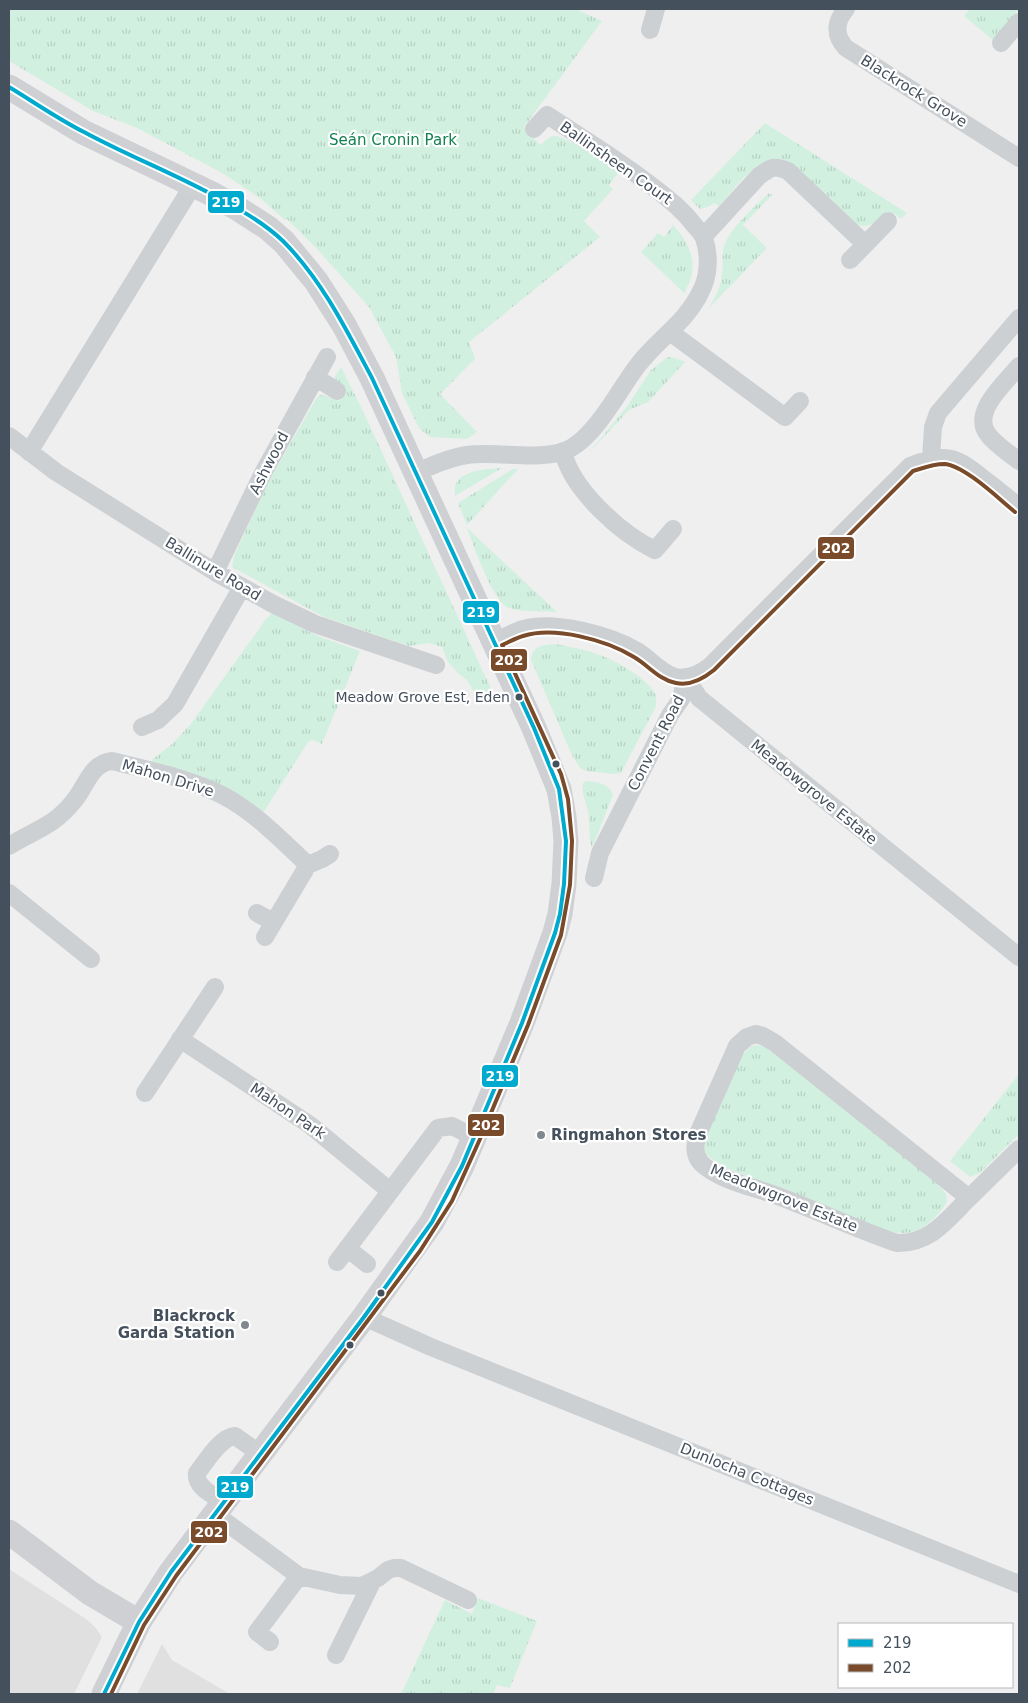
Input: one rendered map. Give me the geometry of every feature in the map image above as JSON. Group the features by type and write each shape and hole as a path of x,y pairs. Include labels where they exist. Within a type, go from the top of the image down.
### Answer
{"street":[{"path":"650,30 656,9"},
{"name":"Blackrock Grove","path":"846,9 837,24 840,42 846,48 1019,158"},
{"path":"1001,43 1019,22"},
{"path":"9,87 83,132 193,185 262,223 284,242 316,281 344,325 372,378 417,472 534,728 559,789 564,816 565,866 562,900 555,933 522,1024 446,1198 432,1222 364,1317 171,1572 139,1622 104,1694"},
{"name":"Ballinsheen Court","path":"534,128 547,115 639,176 686,214 704,236"},
{"path":"417,472 438,463 467,455 563,452 590,432 644,358 696,302 705,283 708,270 704,236 759,176 769,169 778,166 788,171 865,244"},
{"path":"29,452 193,185"},
{"path":"850,260 888,221"},
{"path":"931,458 933,427 938,413 1019,318"},
{"path":"670,332 785,417 800,400"},
{"name":"Ashwood","path":"215,572 263,473 326,356"},
{"path":"1019,366 984,409 983,417 986,432 1019,461"},
{"path":"315,377 337,391"},
{"name":"Ballinure Road","path":"9,436 56,472 242,587 315,624 436,665"},
{"path":"563,452 567,465 577,481 607,516 629,536 655,550 673,529"},
{"name":"Convent Road","path":"594,878 600,853 670,715 681,699 686,678 700,674 710,666 910,466 931,458 943,458 964,463 1019,507"},
{"path":"142,727 158,720 175,704 242,587"},
{"path":"494,642 523,629 549,627 575,630 623,644 638,652 666,673 686,678"},
{"name":"Meadowgrove Estate","path":"686,678 699,698 1019,957"},
{"name":"Mahon Drive","path":"9,846 63,815 76,800 91,774 104,762 112,761 191,783 221,794 247,811 308,865"},
{"path":"257,913 269,929 308,865 330,854"},
{"path":"9,893 91,959"},
{"path":"145,1093 215,987"},
{"name":"Meadowgrove Estate","path":"969,1198 774,1043 756,1034 747,1036 737,1046 701,1126 695,1146 700,1162 712,1171 897,1243 915,1242 928,1236 944,1224 1019,1149"},
{"name":"Mahon Park","path":"180,1039 316,1129 390,1191"},
{"path":"367,1264 342,1255 438,1128 452,1126 474,1137"},
{"name":"Dunlocha Cottages","path":"364,1317 431,1347 1019,1584"},
{"path":"260,1454 235,1436 231,1436 221,1443 198,1473 197,1478 201,1486 219,1508 299,1576 352,1586 362,1586 372,1582 388,1570 401,1568 468,1600"},
{"path":"9,1532 90,1593 139,1622"},
{"path":"263,1637 299,1576"},
{"path":"336,1656 372,1582"}],"shaded area":[{"path":"9,1569 86,1619 102,1637 74,1694 9,1694"},
{"path":"162,1644 172,1660 230,1694 137,1694"}],"green space":[{"name":"Seán Cronin Park","path":"9,9 576,9 602,21 524,127 540,145 548,138 553,136 559,137 576,145 619,172 609,185 613,189 584,221 600,237 469,342 475,359 440,394 477,432 467,439 430,437 419,428 402,393 396,357 369,307 317,249 287,219 285,220 261,199 224,174 137,128 93,111 9,61"},
{"path":"970,9 1019,9 993,40 964,16"},
{"path":"765,123 907,213 901,219 894,213 891,215 887,211 870,225 857,225 786,161 776,160 766,162 748,174 719,206 714,203 700,209 691,200"},
{"path":"769,193 772,195 743,225 767,248 708,309 720,283 723,250 726,242 742,219"},
{"path":"673,225 685,241 692,257 692,275 684,293 641,252 658,233 664,237"},
{"path":"668,357 685,362 648,402 629,410 588,454 628,405 651,370"},
{"path":"341,367 492,691 484,695 475,694 467,680 448,662 442,647 429,643 409,646 324,617 232,567 234,556 267,484 316,399 320,395 339,401 346,388 334,378"},
{"path":"502,468 455,496 455,487 463,476 478,470"},
{"path":"513,469 518,469 467,525 458,503"},
{"path":"467,528 557,612 518,610 507,607 490,583"},
{"path":"272,613 318,636 360,651 322,744 313,740 308,742 263,813 224,788 150,763 190,725"},
{"path":"556,644 587,651 618,663 644,681 656,695 656,706 621,773 586,771 580,768 571,753 531,660 534,651 539,647"},
{"path":"587,781 606,786 613,795 592,848 588,811 583,790 583,783"},
{"path":"758,1045 767,1048 937,1182 946,1194 947,1202 939,1213 929,1223 917,1230 901,1233 888,1230 726,1168 706,1155 704,1146 708,1131 739,1059 751,1046"},
{"path":"1019,1074 1019,1134 980,1173 970,1177 950,1161"},
{"path":"478,1598 537,1621 510,1688 497,1685 493,1694 401,1694 445,1600 472,1614"}],"transit line":[{"name":"219","path":"9,87 74,127 189,183 247,214 283,241 310,272 333,306 372,378 534,728 559,789 566,841 564,884 555,933 522,1023 462,1166 432,1222 364,1317 171,1572 139,1622 104,1694"},
{"name":"202","path":"111,1694 144,1625 176,1576 420,1251 452,1201 528,1025 561,935 570,885 572,841 568,799 561,774 502,645 520,637 536,633 580,636 623,651 639,660 664,679 681,684 691,683 714,670 913,471 928,466 944,464 952,466 971,476 1015,512"}],"place":[{"name":"Meadow Grove Est, Eden","path":"519,697"},
{"name":"Ringmahon Stores","path":"541,1135"},
{"name":"Blackrock Garda Station","path":"245,1325"}]}
